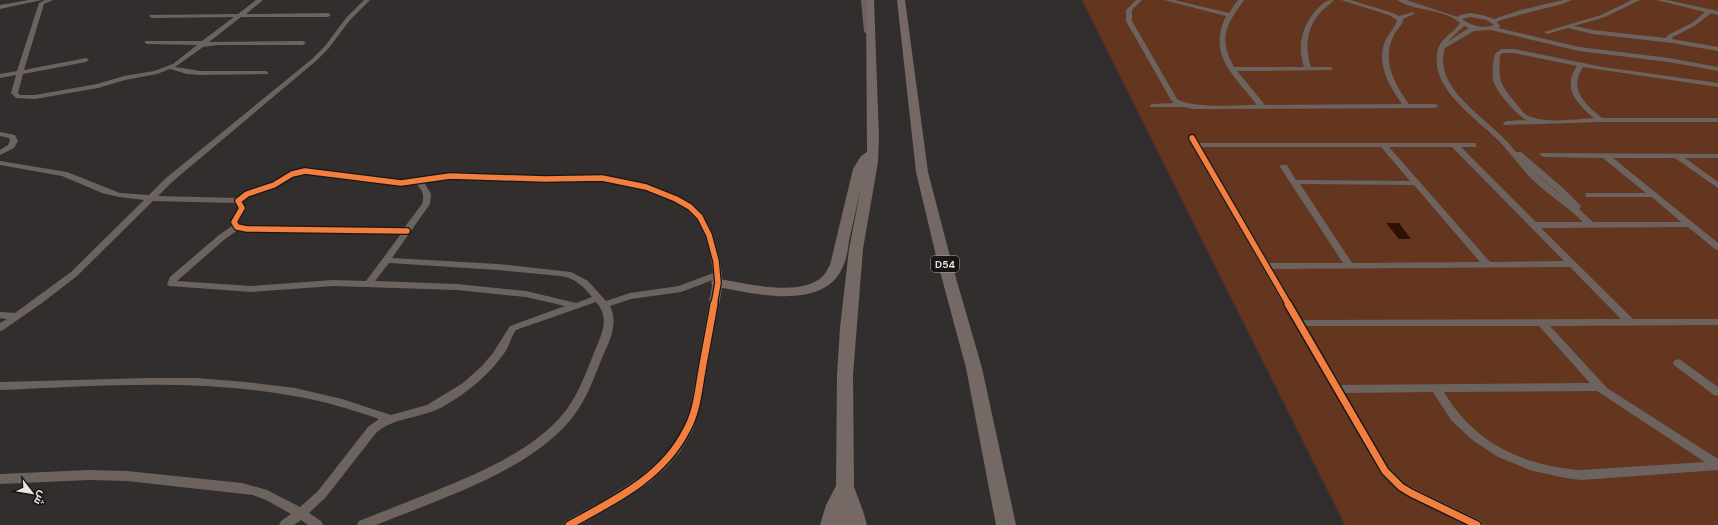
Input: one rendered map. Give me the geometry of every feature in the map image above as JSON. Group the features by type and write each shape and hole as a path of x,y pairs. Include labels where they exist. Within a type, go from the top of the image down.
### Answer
{"highway":[{"path":"843,525 845,487 845,375 849,314 856,249 872,153 874,131 870,0"},
{"name":"D54","path":"901,0 922,172 941,250 974,368 1006,525"},
{"path":"718,279 786,292 809,289 829,279 837,265 859,169 865,159 872,153"},
{"path":"830,525 834,506 845,487"},
{"path":"845,487 854,511 857,525"}],"street":[{"path":"0,7 39,0"},
{"path":"50,0 42,4 35,22 14,93 16,96 25,98 98,86 124,78 155,73 170,67 260,0"},
{"path":"0,328 74,274 181,170 314,60 327,47 348,19 367,0"},
{"path":"864,0 868,61 872,70"},
{"path":"1139,0 1129,10 1129,21 1174,100 1183,105"},
{"path":"1167,0 1230,15"},
{"path":"1241,0 1223,27 1221,44 1225,56 1262,106"},
{"path":"1308,69 1304,59 1303,40 1306,31 1315,16 1331,0"},
{"path":"1344,0 1391,14 1399,18 1412,13"},
{"path":"1400,0 1447,14 1480,28"},
{"path":"1410,0 1466,15 1480,16 1524,33 1567,43 1718,65"},
{"path":"1480,16 1552,0"},
{"path":"1496,22 1505,17 1569,0"},
{"path":"1547,32 1570,27 1608,14 1637,0"},
{"path":"1659,0 1718,13"},
{"path":"1668,41 1670,36 1694,24 1710,11"},
{"path":"1466,15 1442,43 1440,66 1447,83 1462,102 1504,143 1524,167 1550,191 1578,212 1591,225"},
{"path":"152,16 328,16"},
{"path":"1399,18 1400,22 1390,35 1386,46 1385,63 1392,85 1407,106"},
{"path":"1491,28 1497,26 1496,22"},
{"path":"1570,27 1598,33 1668,41 1718,49"},
{"path":"1442,47 1450,44 1467,31 1480,28 1491,28 1578,49 1669,60 1718,69"},
{"path":"147,42 202,44 303,43"},
{"path":"1539,121 1527,118 1521,114 1503,94 1496,79 1498,58 1504,54 1532,55 1580,66 1718,86"},
{"path":"0,76 86,60"},
{"path":"1580,66 1572,80 1575,92 1584,106 1600,120"},
{"path":"170,67 183,72 266,73"},
{"path":"1234,69 1330,69"},
{"path":"1152,106 1435,106"},
{"path":"1507,123 1600,120 1718,120"},
{"path":"0,134 12,137 14,141 11,146 0,153"},
{"path":"1473,145 1194,142 1379,464 1392,479 1421,500 1477,525"},
{"path":"1504,143 1535,167 1561,191 1576,206 1578,212"},
{"path":"1383,145 1488,265"},
{"path":"1454,145 1630,322"},
{"path":"1544,155 1718,156"},
{"path":"1606,156 1718,247"},
{"path":"1677,156 1718,186"},
{"path":"0,163 64,174 105,191 119,195 151,198 238,201 246,194 268,187 289,176 302,172 395,182 418,181 445,176 544,179 593,178 619,180 652,188 684,203 700,217 709,235 718,279 695,409 690,425 680,443 666,461 647,479 570,525"},
{"path":"1284,167 1350,266"},
{"path":"1524,167 1535,167"},
{"path":"369,284 427,201 426,190 418,181"},
{"path":"1294,182 1416,183"},
{"path":"1550,191 1561,191"},
{"path":"1589,195 1655,195"},
{"path":"237,227 234,224 234,220 242,207 238,201"},
{"path":"1534,225 1691,224"},
{"path":"407,231 247,229 237,227 222,236 173,279 172,284 251,289 316,284 429,285 509,291 576,306"},
{"path":"364,525 493,470 523,454 550,434 575,406 585,387 609,328 608,312 602,302 582,280 560,273 461,264 386,260"},
{"path":"1266,266 1572,264"},
{"path":"285,525 301,514 322,494 372,430 389,418 422,412 435,407 452,396 471,381 499,353 505,343 507,334 513,328 576,306 630,296 681,289 718,279"},
{"path":"0,315 17,316"},
{"path":"1542,322 1599,387 1718,466"},
{"path":"1298,323 1718,322"},
{"path":"1678,363 1718,392"},
{"path":"0,386 163,381 227,383 322,397 358,407 389,418"},
{"path":"1337,389 1599,387"},
{"path":"1436,388 1454,417 1474,436 1503,453 1541,469 1562,474 1581,475 1718,466"},
{"path":"0,479 66,475 127,476 242,488 267,494 317,525"}],"shaded area":[{"path":"1082,0 1718,0 1718,525 1345,525"},
{"path":"1386,223 1399,223 1411,239 1399,239"}],"cycle path":[{"path":"1192,138 1385,471 1401,487 1411,493 1477,525"},
{"path":"407,231 247,229 237,227 234,222 242,208 238,201 247,194 274,185 292,174 305,171 401,183 450,176 545,179 602,178 646,187 676,199 690,207 700,217 709,235 716,261 718,283 695,409 687,430 676,449 662,465 645,479 608,504 569,525"}]}
